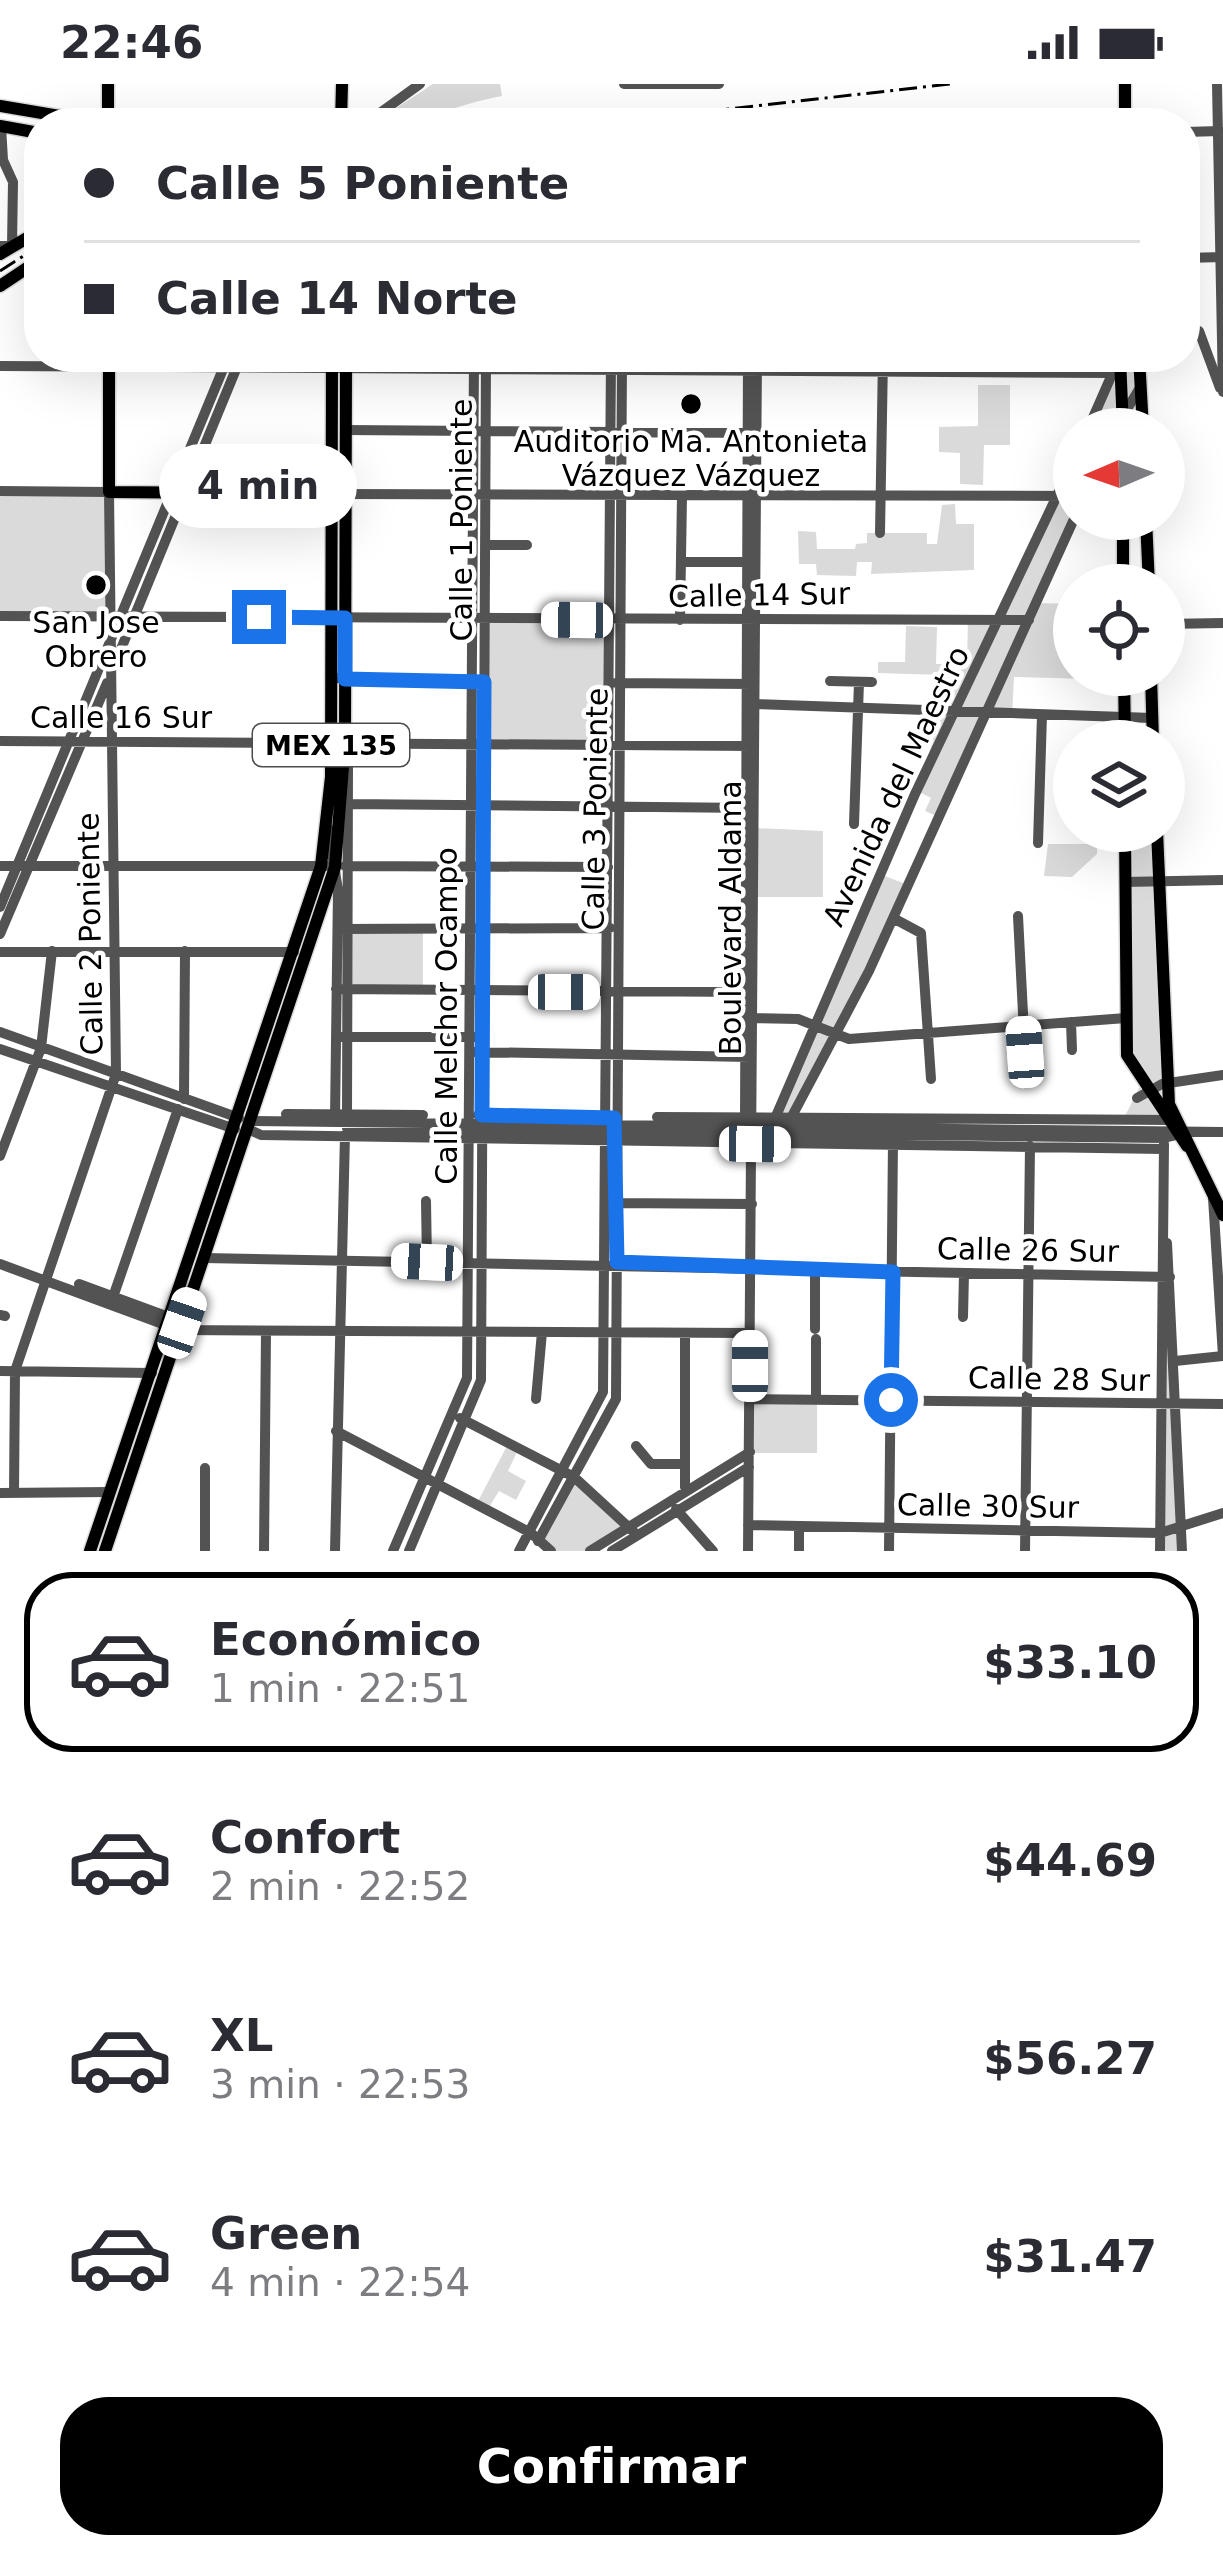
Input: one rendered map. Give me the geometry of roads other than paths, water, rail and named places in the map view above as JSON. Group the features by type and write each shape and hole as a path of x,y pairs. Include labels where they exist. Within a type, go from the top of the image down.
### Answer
{"main road":[{"path":"109,372 109,492 339,494"},
{"name":"MEX 135","path":"104,1551 335,866 341,742 339,372"},
{"name":"MEX 135","path":"339,494 345,430 340,372"},
{"path":"1119,372 1122,408"},
{"path":"1140,372 1142,408"},
{"path":"1124,696 1125,718"},
{"path":"1152,696 1153,718"},
{"name":"MEX 135","path":"90,1551 152,1373 205,1258 294,952 335,866 328,828 341,742"},
{"path":"1125,852 1128,1061 1142,1096 1173,1134 1223,1215"},
{"path":"1158,852 1173,1134"}],"street":[{"path":"387,108 420,84"},
{"path":"624,84 719,84"},
{"path":"1217,84 1223,394"},
{"path":"0,126 3,160 13,182 4,248"},
{"path":"1200,335 1223,394"},
{"path":"75,741 136,616 155,553 228,372"},
{"name":"Calle 1 Poniente","path":"477,867 478,372"},
{"path":"596,372 1112,373 1097,408"},
{"name":"Boulevard Aldama","path":"748,1551 753,372"},
{"path":"880,533 883,372"},
{"path":"519,1551 535,1537 603,1392 611,1333 616,373"},
{"path":"1126,408 1141,386"},
{"path":"345,430 752,433"},
{"path":"0,491 109,492 117,615"},
{"path":"339,494 1053,496"},
{"name":"Calle 1 Poniente","path":"479,495 485,545 479,619"},
{"path":"680,620 682,496"},
{"name":"Boulevard Aldama","path":"751,620 747,562 752,496"},
{"name":"Avenida del Maestro","path":"779,1126 813,1022 1053,505"},
{"path":"779,1126 838,1036 1065,540"},
{"path":"485,545 527,545"},
{"path":"0,934 22,867 75,741 117,615 155,553"},
{"path":"681,562 747,562"},
{"name":"Calle 14 Sur","path":"0,616 1029,620"},
{"path":"1185,624 1223,623"},
{"name":"Calle 2 Poniente","path":"14,1493 14,1432 5,1370 50,1277 115,1080 110,643"},
{"path":"338,679 479,682"},
{"path":"830,681 865,682 858,708 854,824"},
{"path":"614,683 751,684"},
{"name":"Boulevard Aldama","path":"751,684 756,704 751,746"},
{"path":"756,704 1153,718"},
{"path":"938,747 940,712"},
{"path":"1038,843 1042,716"},
{"name":"Calle 16 Sur","path":"0,741 751,746"},
{"path":"335,1551 342,929 335,866 348,804 341,742"},
{"path":"348,804 750,808"},
{"path":"897,835 925,847"},
{"path":"884,865 911,877"},
{"path":"0,866 612,867"},
{"path":"0,907 22,867"},
{"name":"Calle Melchor Ocampo","path":"476,1037 477,867"},
{"path":"1125,882 1223,880"},
{"path":"1018,916 1025,1052"},
{"path":"893,918 921,933 931,1079"},
{"path":"342,929 611,928"},
{"path":"0,1156 39,1054 52,951"},
{"path":"112,1300 181,1104 185,951"},
{"path":"0,952 294,952"},
{"path":"342,990 749,992"},
{"path":"749,1018 813,1022 838,1036 1126,1018"},
{"path":"1071,1022 1072,1051"},
{"path":"0,1032 39,1054 245,1123 609,1129 1120,1120 1173,1134"},
{"path":"341,1037 476,1037 476,1127"},
{"path":"0,1049 39,1054"},
{"path":"476,1052 748,1057"},
{"path":"1120,1120 1142,1096 1167,1083 1223,1075"},
{"path":"245,1123 261,1135 341,1122 609,1129 779,1126 1223,1132"},
{"path":"779,1126 893,1142"},
{"name":"Calle Melchor Ocampo","path":"409,1551 481,1380 475,1332 476,1127"},
{"path":"750,1128 893,1142 1105,1143 1173,1134"},
{"path":"1173,1134 1162,1210 1178,1405 1182,1551"},
{"path":"889,1551 893,1142"},
{"path":"1025,1551 1029,1143"},
{"path":"1175,1361 1223,1356 1213,1194"},
{"path":"427,1201 427,1262"},
{"path":"610,1203 752,1204"},
{"name":"Calle 26 Sur","path":"205,1258 611,1262 815,1271 1165,1276"},
{"path":"0,1260 178,1325 266,1332 750,1333"},
{"path":"815,1271 816,1400"},
{"path":"963,1317 964,1273"},
{"path":"1160,1551 1159,1343 1165,1276"},
{"path":"264,1551 266,1332"},
{"name":"Calle Melchor Ocampo","path":"393,1551 467,1378 475,1332"},
{"path":"536,1399 542,1333"},
{"path":"685,1333 685,1487"},
{"path":"1159,1343 1174,1342"},
{"path":"5,1370 152,1373"},
{"name":"Calle 28 Sur","path":"750,1399 1223,1404"},
{"path":"452,1415 568,1474 628,1532 638,1551"},
{"path":"0,1432 14,1432"},
{"path":"336,1432 535,1537 551,1551"},
{"path":"636,1446 651,1464 685,1464"},
{"path":"611,1551 685,1487 750,1452"},
{"path":"590,1551 749,1467"},
{"path":"205,1468 205,1551"},
{"path":"0,1493 110,1492"},
{"path":"676,1509 713,1551"},
{"name":"Calle 30 Sur","path":"748,1525 1160,1533 1223,1513"},
{"path":"799,1526 799,1551"}],"railway":[{"path":"737,108 950,84"},
{"path":"0,271 24,256"}],"place":[{"name":"Auditorio Ma. Antonieta Vázquez Vázquez","path":"691,404"},
{"name":"San Jose Obrero","path":"96,585"}]}
